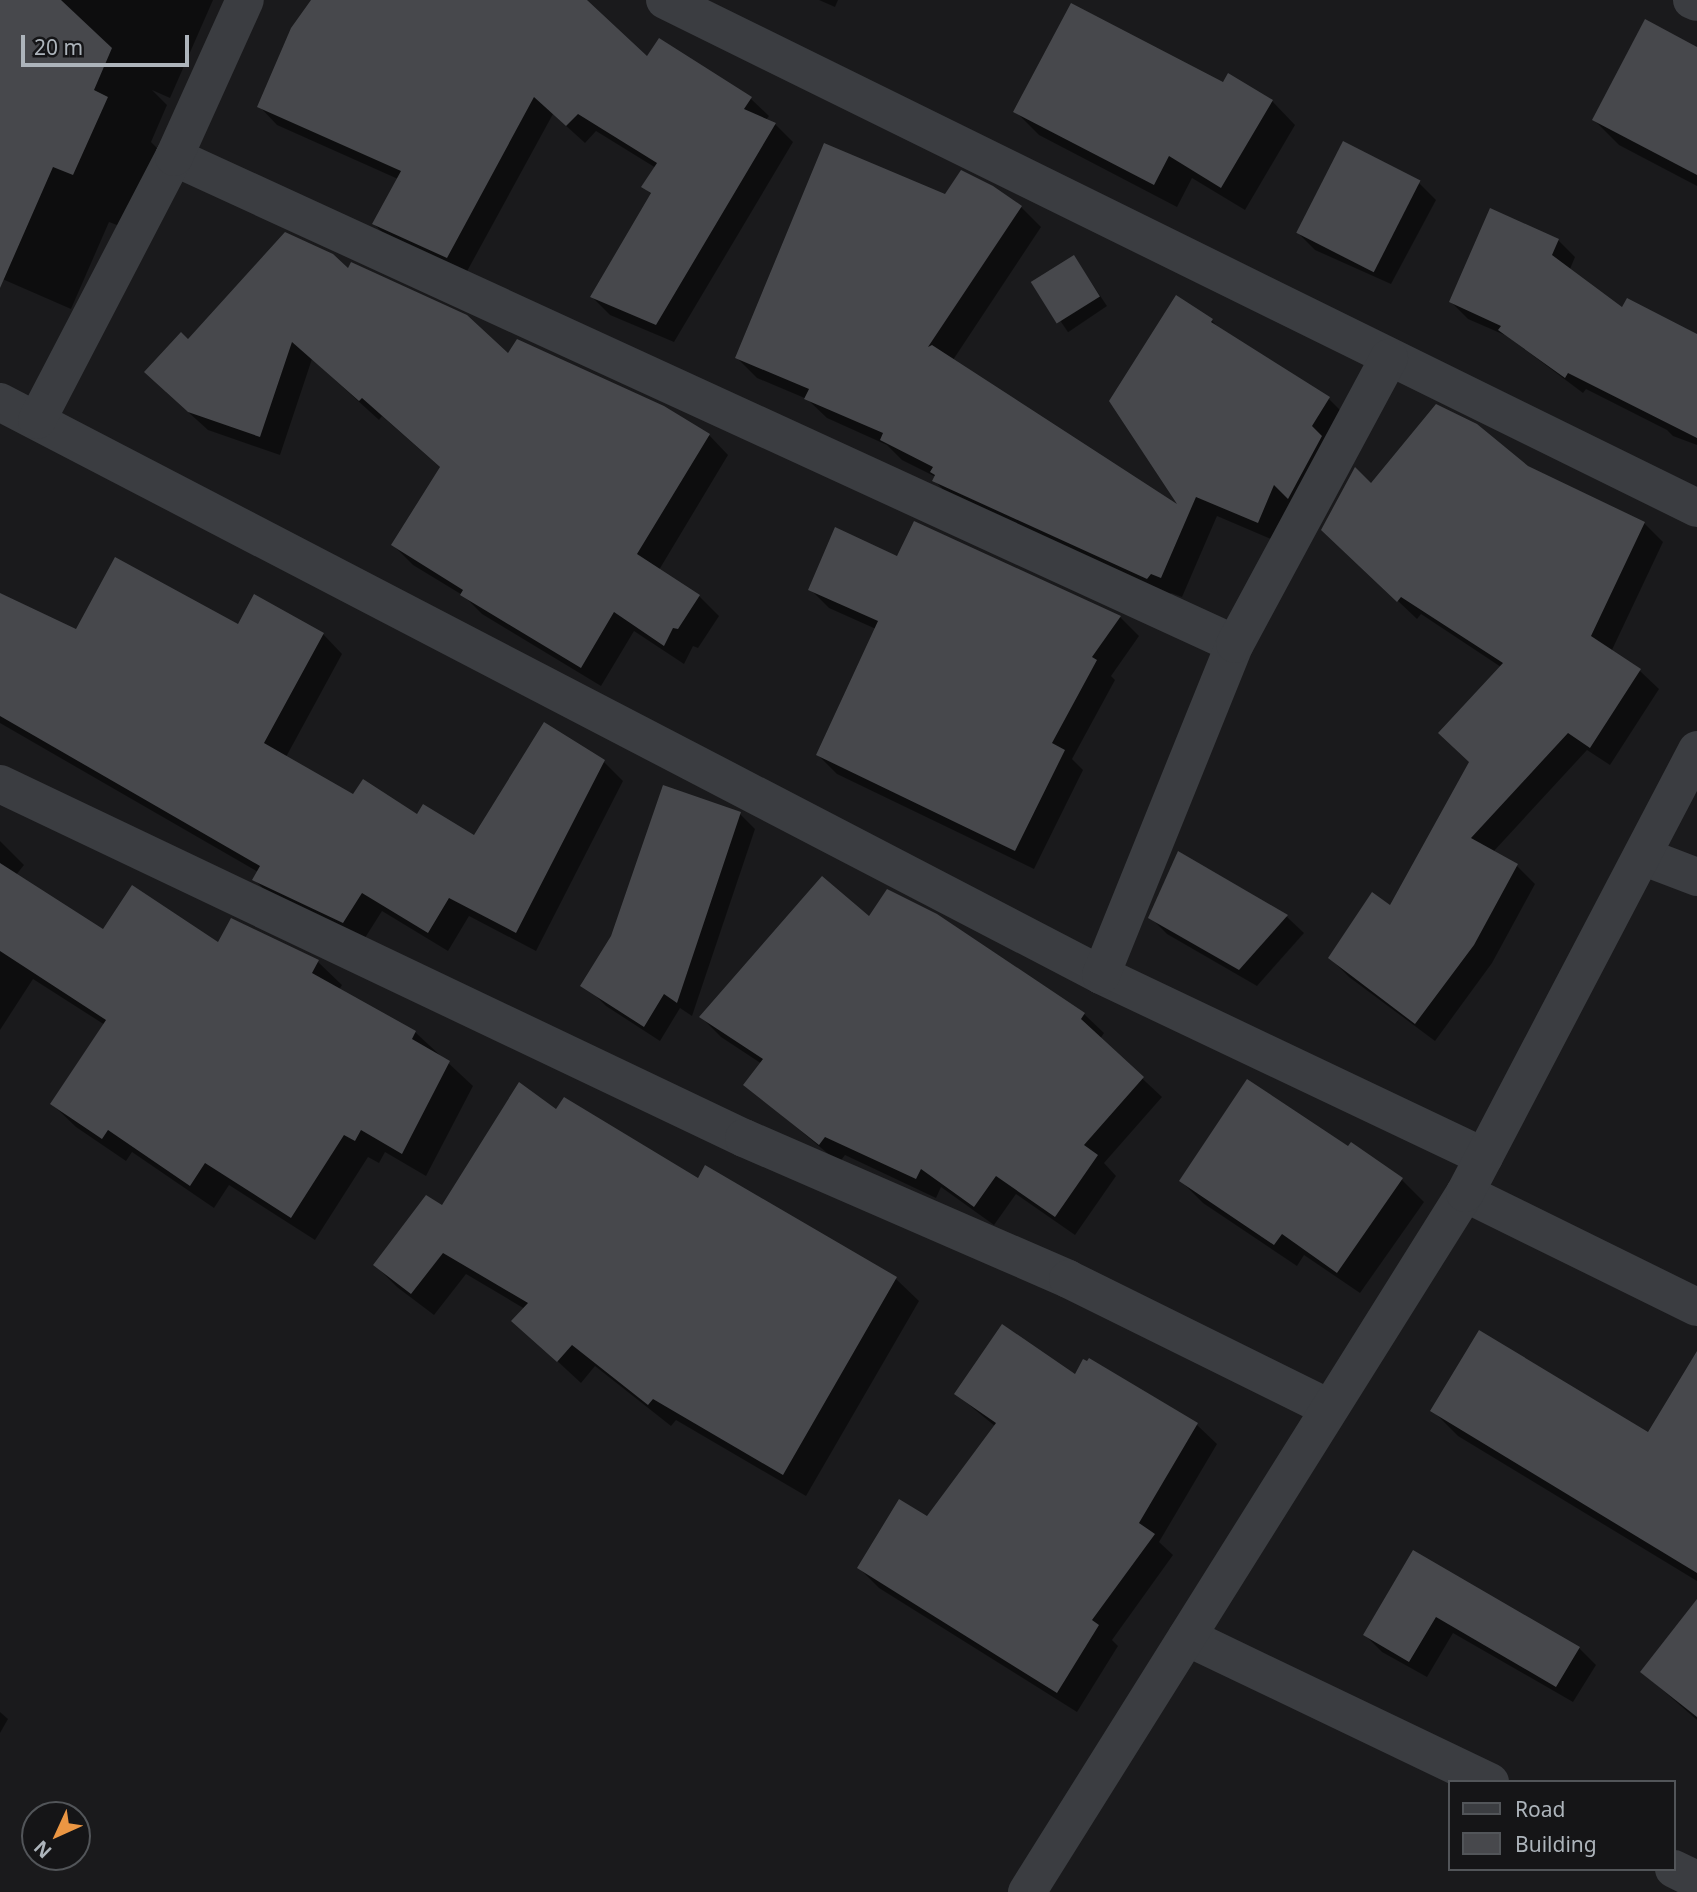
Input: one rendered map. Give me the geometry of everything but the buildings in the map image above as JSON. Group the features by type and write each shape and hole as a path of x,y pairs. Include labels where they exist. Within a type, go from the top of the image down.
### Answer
{"street":[{"path":"37,420 174,157 245,0"},
{"path":"664,0 1697,508"},
{"path":"1692,0 1697,2"},
{"path":"174,157 1235,644"},
{"path":"1101,975 1235,644 1389,358"},
{"path":"0,402 1101,975 1484,1157"},
{"path":"1027,1892 1465,1193 1697,750"},
{"path":"0,784 744,1138 1068,1279 1329,1408"},
{"path":"1642,856 1697,877"},
{"path":"1465,1193 1697,1307"},
{"path":"1186,1637 1486,1780"},
{"path":"1676,1870 1697,1880"}]}
